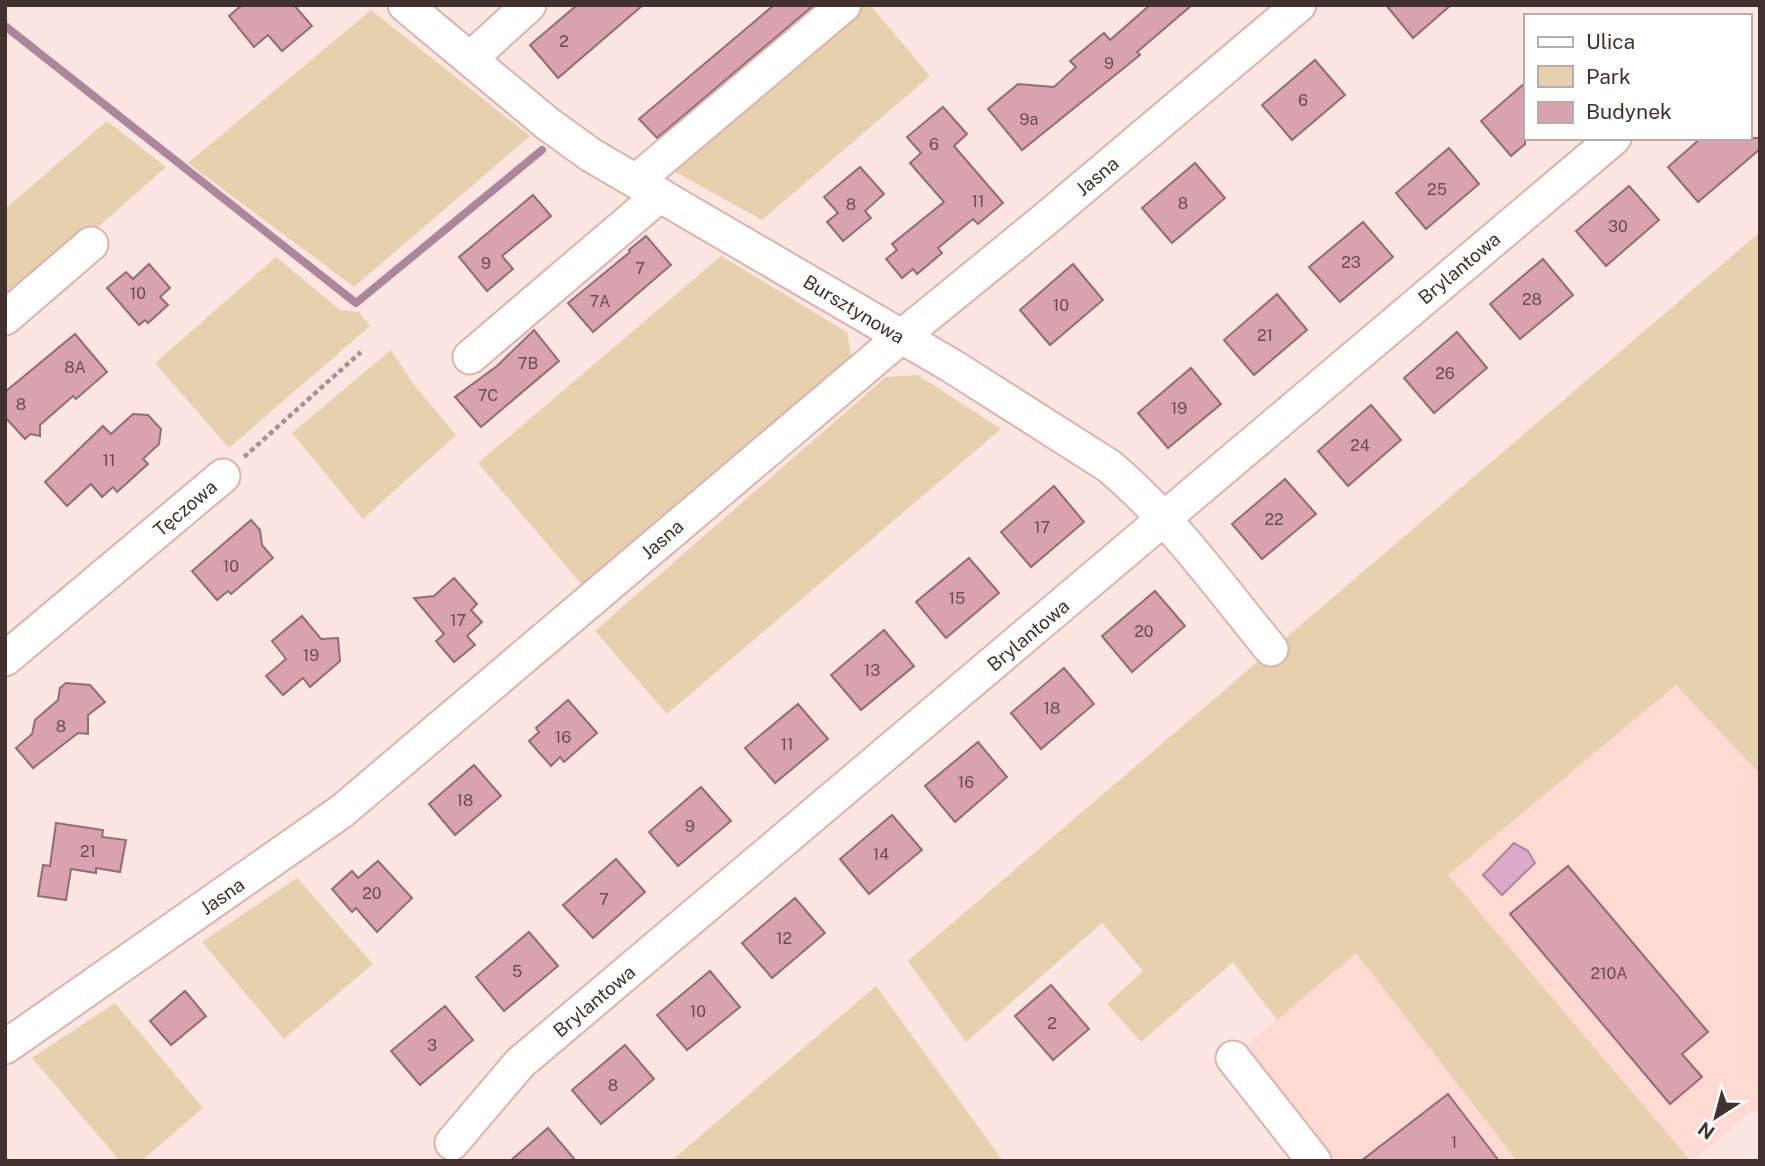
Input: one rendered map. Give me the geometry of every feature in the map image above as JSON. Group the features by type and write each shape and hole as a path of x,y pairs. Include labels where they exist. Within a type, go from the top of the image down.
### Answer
{"street":[{"name":"Bursztynowa","path":"405,5 571,142 952,366 1109,467 1129,483 1163,519 1271,649"},
{"path":"470,59 528,5"},
{"path":"470,357 844,5"},
{"name":"Jasna","path":"5,1047 342,811 901,337 1299,5"},
{"name":"Brylantowa","path":"452,1143 520,1063 1612,140"},
{"path":"5,318 91,244"},
{"name":"Tęczowa","path":"5,659 223,476"},
{"path":"1233,1058 1314,1161"}],"path":[{"name":"Tęczowa","path":"223,476 361,352"}],"shaded area":[{"path":"1676,685 1760,774 1760,1114 1752,1111 1692,1161 1448,875"},
{"path":"1514,843 1528,851 1535,863 1502,895 1483,875"},
{"path":"1356,953 1517,1161 1324,1161 1240,1051"}],"green space":[{"path":"865,5 870,5 930,76 762,220 670,169"},
{"path":"371,10 530,136 354,287 188,163"},
{"path":"107,121 166,167 5,309 5,209"},
{"path":"1760,232 1760,774 1676,685 1448,875 1691,1161 1517,1161 1356,953 1277,1020 1233,962 1141,1042 1107,1004 1143,971 1102,923 966,1042 908,961"},
{"path":"721,256 847,332 852,359 584,587 478,463"},
{"path":"276,257 340,310 359,312 370,326 229,448 155,363"},
{"path":"391,350 414,385 456,435 363,519 292,433"},
{"path":"918,375 1001,429 667,714 595,631 886,377"},
{"path":"297,878 373,964 284,1039 202,942"},
{"path":"876,986 1003,1161 671,1161"},
{"path":"115,1003 203,1108 141,1161 120,1161 32,1058"}],"building":[{"path":"242,5 294,5 312,26 282,51 268,35 254,47 229,16"},
{"path":"577,5 643,5 558,78 530,45"},
{"path":"774,5 814,5 657,138 639,119"},
{"path":"1150,5 1192,5 1137,52 1140,55 1022,150 988,109 1018,84 1054,87 1076,67 1070,61 1104,33 1110,40"},
{"path":"1386,5 1451,5 1413,38"},
{"path":"1315,60 1345,95 1292,140 1262,105"},
{"path":"1524,84 1525,144 1511,156 1481,121"},
{"path":"943,107 967,134 954,146 1003,203 978,224 973,219 938,248 942,253 917,274 913,269 902,278 886,259 897,250 892,244 944,202 910,163 921,153 907,137"},
{"path":"1760,138 1760,149 1698,202 1668,167 1699,140"},
{"path":"1449,148 1479,184 1426,229 1396,193"},
{"path":"1195,163 1225,198 1172,243 1142,208"},
{"path":"860,167 884,194 865,211 871,218 843,241 827,222 838,213 824,197"},
{"path":"1629,186 1659,220 1606,266 1576,231"},
{"path":"533,195 551,216 502,256 513,269 487,291 459,257"},
{"path":"1363,222 1393,257 1340,302 1309,267"},
{"path":"646,236 671,265 593,332 568,303"},
{"path":"1543,259 1573,295 1520,339 1490,304"},
{"path":"149,264 170,288 160,297 168,305 148,323 145,320 139,325 107,288 126,272 133,279"},
{"path":"1073,264 1103,300 1050,345 1020,310"},
{"path":"1277,294 1307,330 1254,375 1224,340"},
{"path":"534,330 559,361 481,427 455,397 497,366"},
{"path":"1457,332 1487,368 1434,413 1404,378"},
{"path":"75,334 107,372 76,399 73,396 40,425 40,436 30,434 25,439 5,417 5,392"},
{"path":"1191,368 1221,404 1168,448 1138,413"},
{"path":"1371,405 1401,440 1348,486 1318,451"},
{"path":"133,414 148,415 161,429 159,444 143,459 148,464 117,492 113,487 102,497 91,484 67,506 45,482 103,426 111,434"},
{"path":"1285,479 1316,514 1262,559 1232,524"},
{"path":"1054,486 1084,522 1031,567 1001,532"},
{"path":"251,520 260,530 262,545 273,558 231,594 228,591 217,600 192,571"},
{"path":"969,558 999,593 946,638 916,602"},
{"path":"454,578 477,604 471,610 482,622 467,636 475,645 454,662 436,641 444,634 414,598 434,596"},
{"path":"1155,591 1185,626 1132,672 1102,636"},
{"path":"302,616 321,639 338,638 340,661 310,687 303,678 283,695 266,676 286,659 272,641"},
{"path":"884,630 914,666 861,710 831,675"},
{"path":"1064,668 1094,704 1041,749 1011,713"},
{"path":"66,683 90,685 105,702 88,715 88,734 78,733 33,768 16,748 32,734 35,720 58,700 60,688"},
{"path":"568,700 597,733 564,762 560,757 551,766 529,741 539,732 536,728"},
{"path":"798,704 828,739 775,783 745,748"},
{"path":"978,742 1007,777 955,822 925,786"},
{"path":"474,765 501,796 455,835 429,804"},
{"path":"701,787 731,821 678,866 649,832"},
{"path":"892,815 922,850 869,894 840,859"},
{"path":"56,823 103,830 102,837 126,840 120,872 96,868 96,873 71,869 66,900 38,896 43,865 50,866"},
{"path":"616,859 645,892 593,938 563,905"},
{"path":"378,861 412,898 377,932 356,908 352,912 332,889 352,871 358,878"},
{"path":"1568,866 1708,1032 1682,1054 1702,1077 1670,1104 1510,914"},
{"path":"795,898 825,933 772,978 742,943"},
{"path":"529,932 558,966 504,1011 476,977"},
{"path":"710,971 740,1007 687,1050 657,1015"},
{"path":"1051,985 1089,1029 1053,1060 1015,1016"},
{"path":"185,991 206,1016 171,1045 150,1021"},
{"path":"445,1006 473,1040 420,1085 391,1051"},
{"path":"625,1045 654,1079 601,1124 572,1090"},
{"path":"1448,1094 1499,1161 1361,1161 1409,1124"},
{"path":"548,1128 576,1161 510,1161"}],"waterway":[{"path":"5,26 356,303 542,150"}]}
